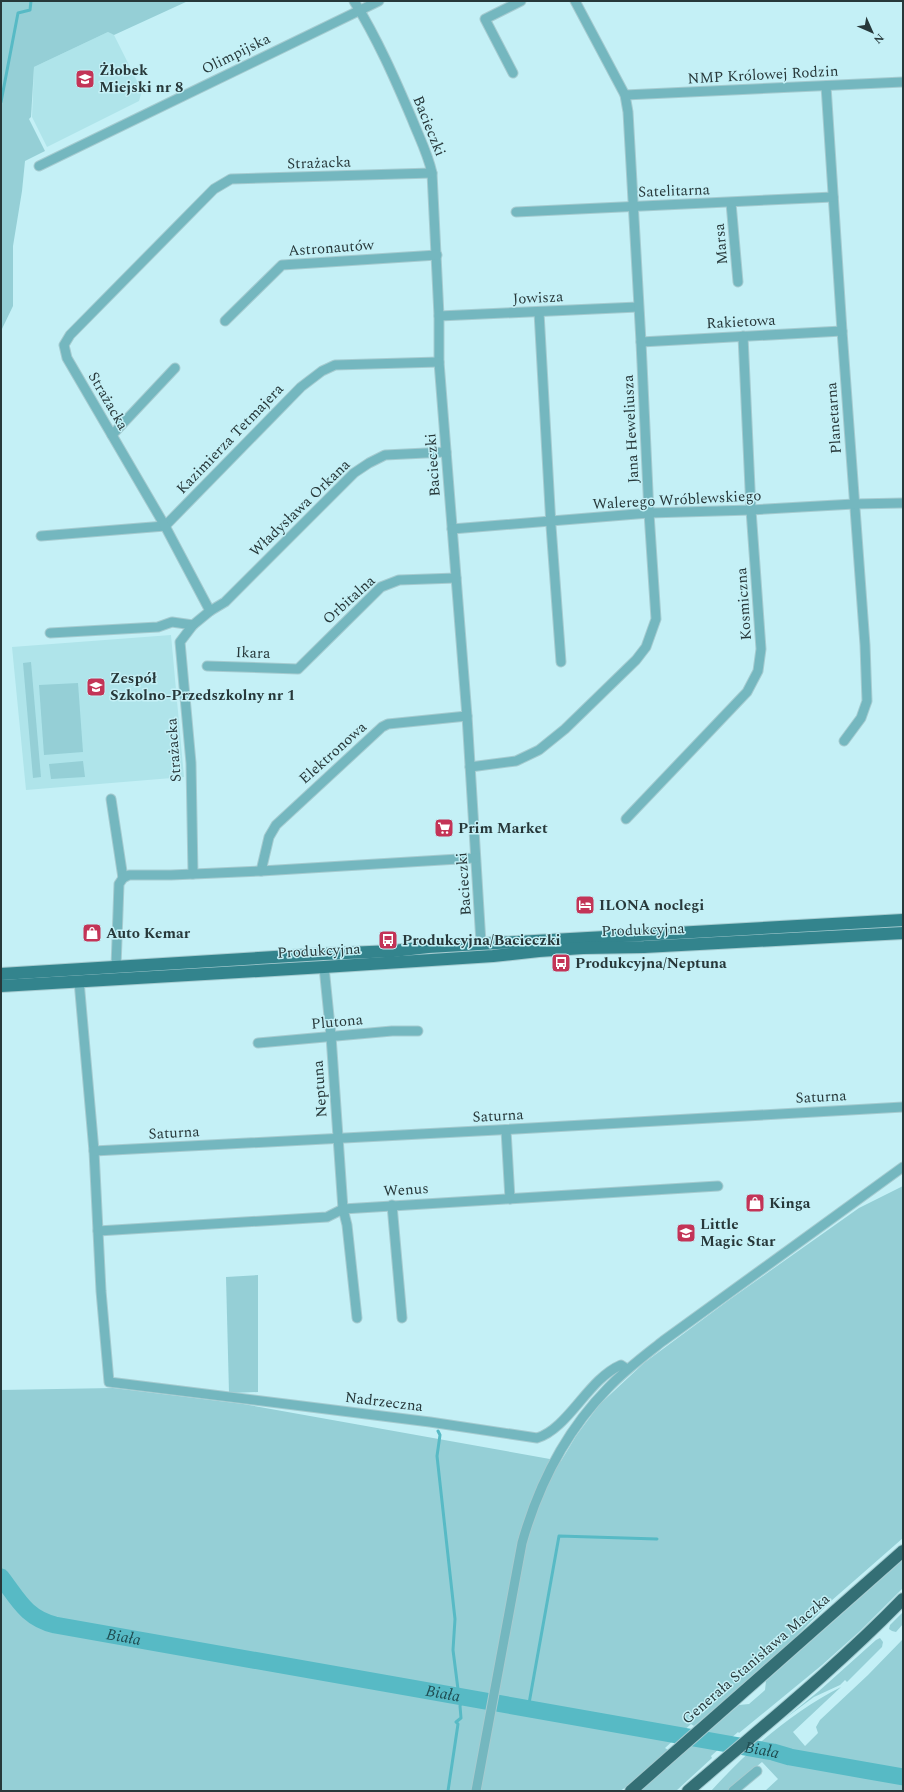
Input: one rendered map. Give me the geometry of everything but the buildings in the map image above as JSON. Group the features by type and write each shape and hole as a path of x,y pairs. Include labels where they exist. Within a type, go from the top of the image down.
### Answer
{"highway":[{"name":"Generała Stanisława Maczka","path":"631,1791 903,1552"},
{"path":"688,1791 813,1684 877,1626 903,1599"}],"main road":[{"name":"Produkcyjna","path":"1,974 393,951 428,947 903,920"},
{"name":"Produkcyjna","path":"1,986 482,957 583,948 644,948 903,933"},
{"path":"481,944 482,957"},
{"path":"323,954 324,967"}],"street":[{"name":"Bacieczki","path":"354,1 372,32 406,105 429,161 432,173 437,256 440,362 467,716 481,944"},
{"name":"Olimpijska","path":"39,166 379,1"},
{"path":"513,73 485,19 522,1"},
{"name":"Jana Heweliusza","path":"470,767 516,761 539,750 565,729 636,660 646,647 656,619 633,206 625,96 575,1"},
{"name":"NMP Królowej Rodzin","path":"625,96 903,82"},
{"name":"Planetarna","path":"826,86 865,645 867,701 861,718 844,741"},
{"name":"Strażacka","path":"193,874 191,765 180,642 193,625 210,611 165,526 67,358 64,345 70,335 214,190 230,179 432,173"},
{"name":"Satelitarna","path":"516,212 834,197"},
{"name":"Marsa","path":"731,203 738,282"},
{"name":"Astronautów","path":"225,320 282,265 437,256"},
{"name":"Jowisza","path":"439,316 638,307"},
{"path":"539,312 550,524 561,662"},
{"name":"Rakietowa","path":"641,342 842,331"},
{"name":"Kosmiczna","path":"626,819 747,692 758,671 761,649 751,510 743,336"},
{"name":"Kazimierza Tetmajera","path":"165,526 301,387 322,371 335,365 440,362"},
{"path":"112,436 176,368"},
{"name":"Władysława Orkana","path":"210,611 225,602 354,473 385,455 446,452"},
{"name":"Walerego Wróblewskiego","path":"452,529 550,524 649,513 903,503"},
{"path":"41,536 165,526"},
{"name":"Orbitalna","path":"298,668 381,587 399,580 456,578"},
{"path":"50,633 158,628 172,622 193,625"},
{"name":"Ikara","path":"207,666 298,668"},
{"name":"Elektronowa","path":"261,871 269,837 276,825 382,727 388,724 467,716"},
{"path":"111,799 123,878 120,884 118,904 116,967"},
{"path":"123,878 135,874 171,876 475,858"},
{"name":"Neptuna","path":"324,967 331,1036 342,1208 348,1225 357,1318"},
{"path":"79,981 94,1151 98,1231"},
{"name":"Plutona","path":"258,1043 392,1031 418,1031"},
{"name":"Saturna","path":"94,1151 506,1130 903,1107"},
{"path":"506,1130 510,1199"},
{"path":"476,1791 522,1543 539,1494 558,1454 587,1410 608,1387 663,1341 903,1167"},
{"name":"Wenus","path":"98,1231 327,1217 342,1208 718,1186"},
{"path":"392,1205 402,1318"},
{"name":"Nadrzeczna","path":"98,1231 101,1291 109,1382 430,1422 537,1438 546,1435 557,1426 590,1390 614,1368 621,1365 627,1370"},
{"path":"733,1791 757,1771"}],"shaded area":[{"path":"1,1 188,1 114,35 108,32 34,67 31,117 29,119 45,151 25,161 22,191 13,246 13,306 1,331"},
{"name":"Żłobek Miejski nr 8","path":"108,32 114,35 142,91 139,101 47,147 32,117 34,67"},
{"name":"Zespół Szkolno-Przedszkolny nr 1","path":"171,635 184,777 26,790 12,647"},
{"path":"31,662 41,777 33,778 23,663"},
{"path":"78,683 83,752 44,755 39,685"},
{"path":"83,761 85,777 51,779 49,764"},
{"path":"903,1186 903,1538 831,1601 780,1653 694,1726 691,1724 665,1748 668,1750 635,1781 620,1791 1,1791 1,1390 113,1388 243,1404 561,1461 576,1436 599,1405 644,1363 729,1300 859,1208"},
{"path":"258,1275 258,1392 229,1393 226,1277"},
{"path":"903,1560 903,1588 860,1631 822,1665 739,1733 738,1732 711,1756 712,1758 676,1791 640,1791 739,1705 749,1704 765,1690 766,1681"},
{"path":"903,1612 903,1624 896,1632 889,1629 890,1625"},
{"path":"880,1638 883,1642 882,1647 847,1682 845,1680 840,1685 814,1697 783,1720 819,1691"},
{"path":"903,1639 903,1791 765,1791 778,1779 762,1762 727,1791 711,1791 755,1747 788,1720 805,1708 841,1687 793,1732 805,1746 818,1733 816,1727 820,1720 868,1675"}],"waterway":[{"path":"1,102 18,13 30,10 31,1"},
{"path":"438,1431 440,1435 437,1456 455,1619 453,1650 459,1697"},
{"path":"528,1709 559,1536 657,1539"},
{"name":"Biała","path":"1,1577 30,1613 45,1622 55,1625 773,1752 790,1757 903,1777"},
{"path":"448,1791 458,1724 456,1722 461,1718 460,1706 463,1697"}],"place":[{"name":"Żłobek Miejski nr 8","path":"85,79"},
{"name":"Zespół Szkolno-Przedszkolny nr 1","path":"96,687"},
{"name":"Prim Market","path":"444,828"},
{"name":"ILONA noclegi","path":"585,905"},
{"name":"Auto Kemar","path":"92,933"},
{"name":"Produkcyjna/Bacieczki","path":"388,940"},
{"name":"Produkcyjna/Neptuna","path":"561,963"},
{"name":"Kinga","path":"755,1203"},
{"name":"Little Magic Star","path":"686,1233"}]}
